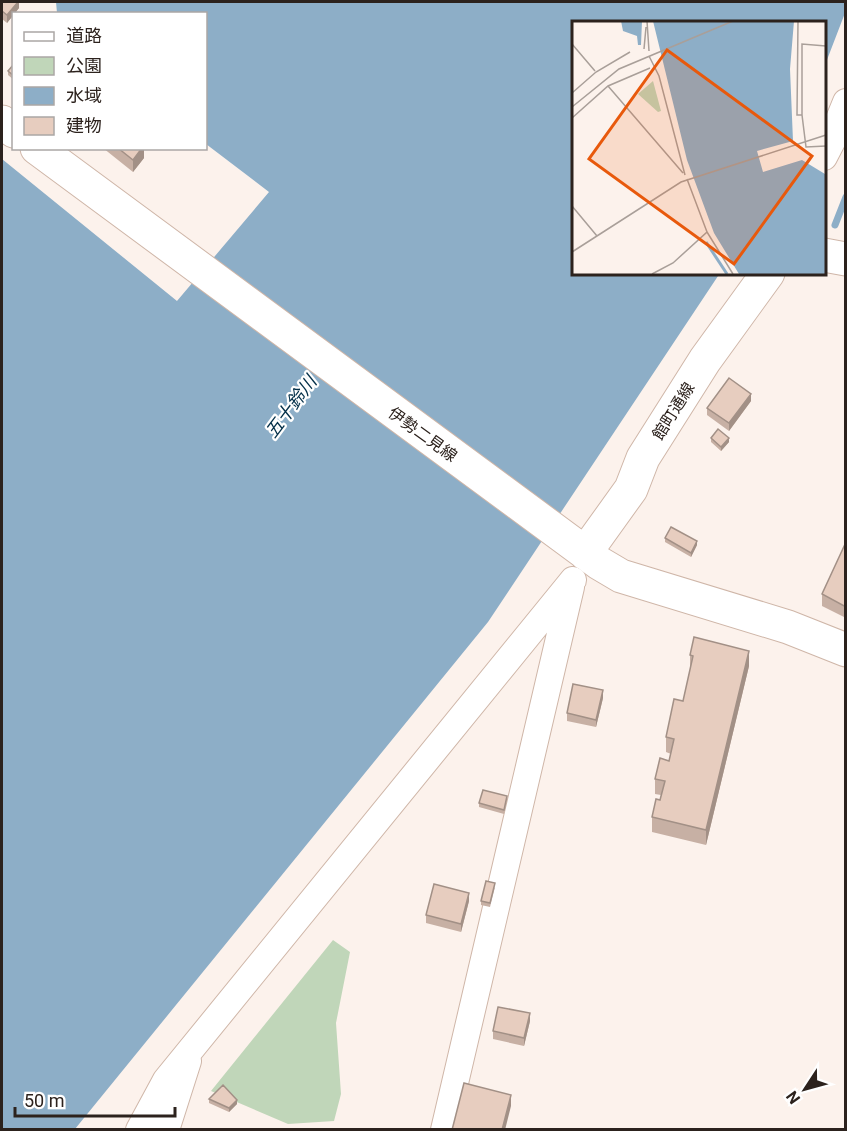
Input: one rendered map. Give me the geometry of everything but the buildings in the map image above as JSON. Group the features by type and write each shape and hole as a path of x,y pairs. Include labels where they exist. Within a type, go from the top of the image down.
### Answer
{"main road":[{"name":"伊勢二見線","path":"40,150 573,556 621,576 788,627 846,650"},
{"path":"826,255 846,259"},
{"name":"館町通線","path":"573,556 631,489 643,458 705,360 767,274"}],"street":[{"path":"826,155 838,130 837,124 846,102"},
{"path":"139,1130 166,1080 573,556"},
{"path":"444,1130 573,556"},
{"path":"166,1130 191,1049"}],"green space":[{"path":"333,940 350,952 336,1023 341,1094 334,1121 288,1124 211,1091"}],"water":[{"name":"五十鈴川","path":"56,2 845,2 845,13 826,62 826,21 572,21 572,274 719,274 488,622 75,1129 2,1129 2,159 177,301 269,192 207,145 207,12 57,12"}],"waterway":[{"path":"835,225 846,197"}]}
